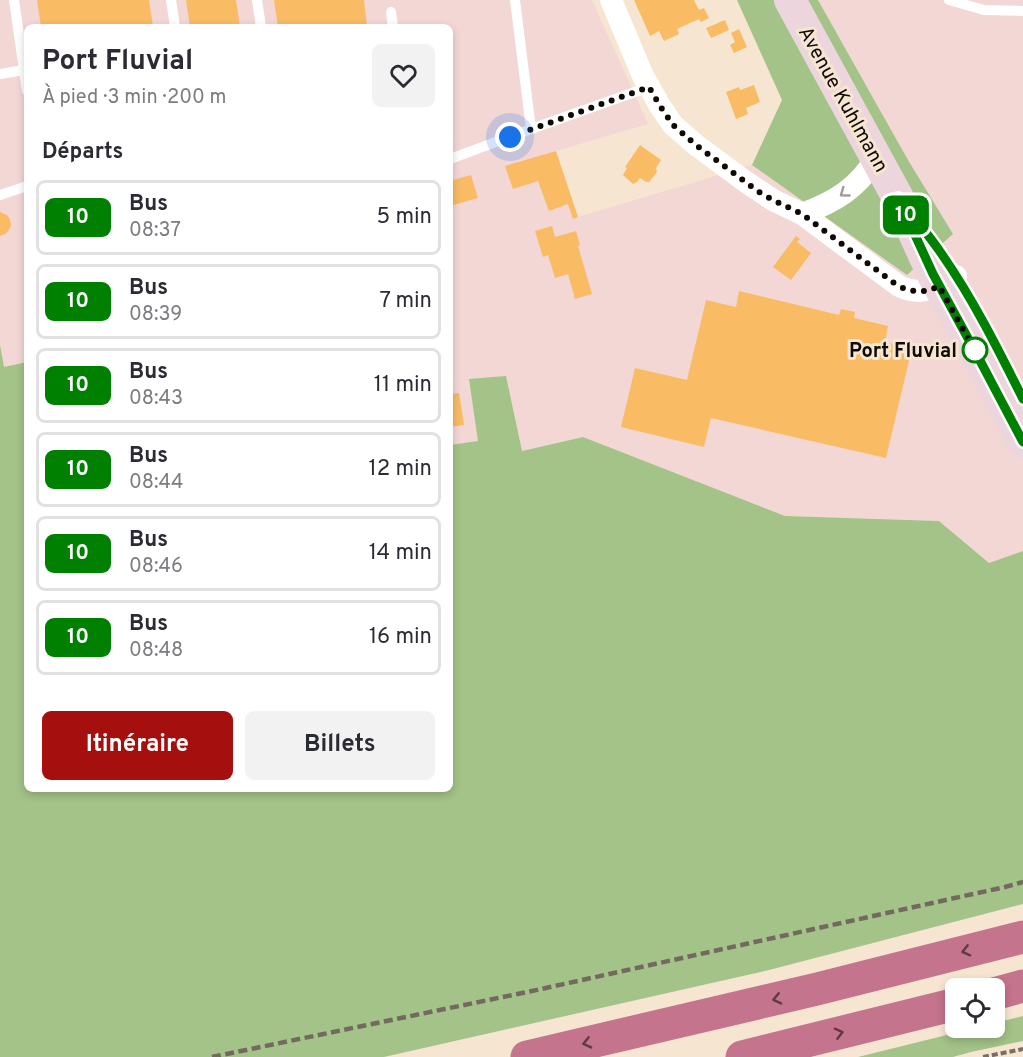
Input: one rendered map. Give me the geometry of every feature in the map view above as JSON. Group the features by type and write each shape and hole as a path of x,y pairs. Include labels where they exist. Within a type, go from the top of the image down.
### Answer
{"highway":[{"path":"527,1057 806,992 1023,937"},
{"path":"1005,991 1023,986"},
{"path":"742,1057 945,1007"}],"street":[{"path":"611,0 649,87 660,106 673,125 696,145 759,192 802,214 898,286 921,292 933,289 947,281"},
{"name":"Avenue Kuhlmann","path":"790,0 898,198 926,262 982,319 1023,399"},
{"path":"802,214 820,208 847,192 861,180 876,158"},
{"name":"Avenue Kuhlmann","path":"947,281 976,353 1021,433"}],"lane":[{"path":"0,74 24,70 14,0"},
{"path":"171,0 175,24"},
{"path":"257,0 261,24"},
{"path":"515,0 531,129"},
{"path":"949,0 984,10 1023,11"},
{"path":"391,12 393,24"},
{"path":"453,158 649,87"},
{"path":"0,195 24,187"}],"path":[{"path":"983,1057 1023,1049"}],"shaded area":[{"path":"0,0 592,0 648,124 556,151 578,217 752,165 907,274 953,234 908,160 818,0 1023,0 1023,551 989,563 939,521 785,516 583,437 521,451 478,441 453,445 453,24 24,24 24,363 4,367 0,345"}],"green space":[{"path":"737,0 818,0 908,160 953,234 907,275 752,165 782,100"},
{"path":"0,345 4,367 24,363 24,792 453,792 453,445 478,441 469,379 506,376 522,451 583,437 785,516 939,521 989,563 1023,551 1023,904 769,970 384,1057 0,1057"},
{"path":"1023,1016 1023,1041 953,1057 858,1057 945,1035 945,1038 1005,1038 1005,1020"}],"building":[{"path":"37,0 149,0 153,24 41,24"},
{"path":"186,0 236,0 240,24 190,24"},
{"path":"274,0 364,0 367,24 278,24"},
{"path":"634,0 694,0 699,10 704,8 709,18 701,22 699,19 677,29 679,34 664,41 659,31 650,36"},
{"path":"725,20 729,30 711,38 706,28"},
{"path":"739,29 747,47 734,53 730,45 735,42 731,33"},
{"path":"754,85 760,102 746,108 748,114 736,119 726,92"},
{"path":"640,145 661,160 656,168 657,172 649,182 640,178 633,184 623,175 627,168 625,167"},
{"path":"556,151 578,217 573,219 568,204 549,211 538,181 513,189 505,166"},
{"path":"471,175 478,198 453,205 453,180"},
{"path":"0,212 7,215 11,225 5,234 0,236"},
{"path":"552,226 555,237 576,231 592,294 575,299 568,274 555,278 548,255 543,257 535,231"},
{"path":"796,236 800,239 797,242 811,253 791,280 773,267"},
{"path":"739,291 839,315 841,309 855,312 854,318 888,326 885,342 912,348 886,458 711,418 704,447 621,427 635,368 687,380 706,300 736,307"},
{"path":"459,393 464,425 453,427 453,394"}],"railway":[{"path":"212,1057 532,991 1023,882"}],"bus line":[{"name":"10","path":"1023,399 985,325 956,276 933,241 898,198 926,262 1023,442"}],"place":[{"name":"Port Fluvial","path":"975,350"}],"route":[{"path":"510,137 649,87 673,125 759,192 802,214 898,286 921,292 939,286 976,353 975,350"}]}
